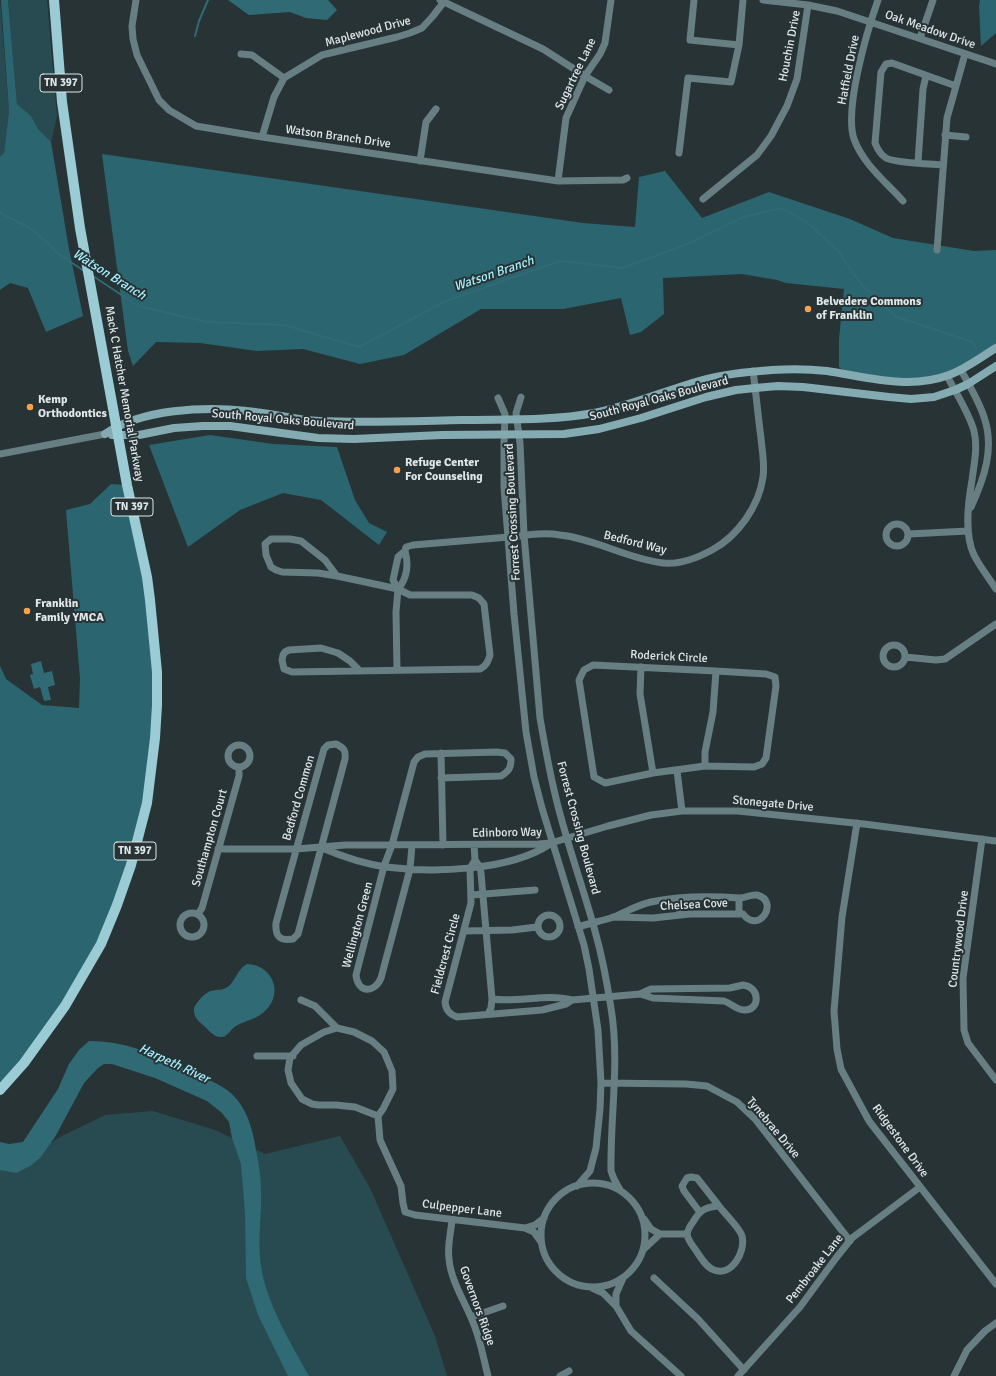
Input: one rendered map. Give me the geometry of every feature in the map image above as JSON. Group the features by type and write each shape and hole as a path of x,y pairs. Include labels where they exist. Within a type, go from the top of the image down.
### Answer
{"main road":[{"name":"Mack C Hatcher Memorial Parkway","path":"0,1090 45,1036 65,1006 101,944 131,865 147,803 155,738 157,672 147,577 117,431 80,228 62,102 54,0"},
{"name":"South Royal Oaks Boulevard","path":"105,434 117,431 136,419 170,412 201,409 250,411 318,421 555,419 595,413 700,381 753,371 803,369 890,381 929,381 948,376 961,370 996,348"},
{"name":"South Royal Oaks Boulevard","path":"117,431 139,435 174,428 230,426 318,438 354,439 442,435 564,434 599,429 641,418 706,397 736,390 755,388 803,386 911,399 934,397 968,384 996,366"}],"street":[{"name":"Watson Branch Drive","path":"136,0 132,26 133,39 137,55 159,100 169,110 196,126 558,181 623,180 628,178"},
{"name":"Sugartree Lane","path":"558,181 566,118 585,76 600,54 605,43 611,0"},
{"path":"694,0 690,40 739,45"},
{"path":"679,153 688,78 731,82 739,45 743,0"},
{"name":"Oak Meadow Drive","path":"763,0 808,5 837,11 996,64"},
{"name":"Hatfield Drive","path":"878,0 870,22 861,57 851,118 854,139 866,162 903,201"},
{"path":"920,38 933,0"},
{"path":"442,1 543,49 609,90"},
{"name":"Maplewood Drive","path":"284,78 322,56 397,37 422,28 433,16 442,1"},
{"name":"Houchin Drive","path":"703,200 757,154 771,136 787,106 797,79 808,5"},
{"path":"241,54 252,55 284,78 274,97 262,137"},
{"path":"937,250 947,118 965,54"},
{"path":"943,165 886,158 876,146 881,72 886,64 892,64 956,86"},
{"path":"918,162 923,89 926,76"},
{"path":"420,160 426,122 436,109"},
{"path":"945,135 966,137"},
{"path":"961,370 984,416 990,444 988,460 979,489 969,511"},
{"name":"Bedford Way","path":"405,551 406,547 413,545 524,535 560,534 664,563 698,557 721,545 738,529 750,512 759,494 763,477 763,461 753,371"},
{"path":"948,376 974,431 975,458 970,488 968,531 974,555 996,589"},
{"name":"Forrest Crossing Boulevard","path":"521,397 516,413 519,435 524,535 540,718 552,783 566,838 593,922 602,958 609,997 615,1054 612,1171 614,1179 620,1190"},
{"name":"Forrest Crossing Boulevard","path":"498,398 505,414 504,487 526,732 534,777 589,969 598,1030 600,1083 598,1128 590,1171 577,1186"},
{"path":"0,454 105,434"},
{"path":"909,534 968,531"},
{"path":"338,576 325,560 301,541 290,539 272,539 265,544 266,555 271,567 276,570 290,573 318,573 338,576 398,589 410,595 472,595 480,598 484,604 490,655 486,665 480,669 397,670 360,671 292,672 284,669 282,660 283,655 289,650 321,648 338,653 350,661 360,671"},
{"path":"397,670 396,612 398,589 393,580 398,557 405,551 408,560 407,567 404,583 398,589"},
{"path":"905,657 936,660 946,659 996,624"},
{"name":"Roderick Circle","path":"593,664 641,667 766,674 775,677 776,686 766,758 764,762 754,767 705,766 652,773 605,783 594,777 579,680 580,675 584,670 593,664"},
{"path":"641,667 640,694 652,773"},
{"path":"705,766 705,752 713,712 716,671"},
{"name":"Bedford Common","path":"336,744 343,748 346,752 322,848 298,934 293,939 286,940 280,938 277,934 276,923 324,749 328,745 336,744"},
{"name":"Wellington Green","path":"412,845 410,869 381,978 378,985 372,989 360,987 356,981 356,975 384,866 392,845 414,762 418,757 425,754 441,753 497,752 505,753 511,759 511,767 508,772 501,776 442,778"},
{"path":"441,753 443,845"},
{"name":"Southampton Court","path":"198,914 202,908 239,776 239,767"},
{"path":"677,770 682,811"},
{"name":"Stonegate Drive","path":"552,843 644,817 682,811 738,811 857,823 996,841"},
{"name":"Ridgestone Drive","path":"857,823 842,917 834,1011 837,1049 841,1069 869,1121 996,1284"},
{"name":"Countrywood Drive","path":"982,839 963,978 964,1030 968,1042 996,1080"},
{"name":"Edinboro Way","path":"218,850 322,848 345,845 474,845 552,843"},
{"name":"Edinboro Way","path":"322,848 334,853 384,866 410,869 470,868 487,867 508,861 540,850 552,843"},
{"path":"474,845 475,860 480,867 487,931 492,999 491,1008 488,1014"},
{"path":"470,868 475,860"},
{"name":"Fieldcrest Circle","path":"470,868 472,895 471,903 444,1002 450,1015 457,1017 542,1010 566,1004 572,1000"},
{"path":"472,895 535,890"},
{"name":"Chelsea Cove","path":"578,927 613,917 628,909 650,902 678,898 701,896 745,898 758,895 765,900 767,909 764,917 757,921 749,920 743,914 690,914 653,918 613,917"},
{"path":"678,898 680,915"},
{"path":"739,898 739,914"},
{"path":"464,930 512,930 537,927"},
{"path":"748,985 755,991 757,999 753,1006 746,1010 738,1009 724,1001 653,998 640,994 651,989 730,988 748,985"},
{"path":"729,1003 730,988"},
{"name":"Fieldcrest Circle","path":"492,999 503,1001 565,998 572,1000 640,994"},
{"path":"301,1000 315,1006 337,1028"},
{"path":"337,1028 354,1032 372,1041 384,1052 392,1071 393,1089 378,1116 355,1107 312,1104 302,1099 291,1083 288,1070 290,1058 301,1045 310,1039 324,1032 337,1028"},
{"path":"257,1056 292,1056"},
{"name":"Tynebrae Drive","path":"600,1083 686,1084 707,1086 737,1102 756,1120 850,1241"},
{"name":"Culpepper Lane","path":"378,1116 380,1140 402,1186 402,1203 405,1212 415,1215 452,1220 525,1228"},
{"path":"699,1211 682,1186 686,1178 697,1178 742,1235 739,1256 734,1264 727,1270 720,1272 712,1270 705,1263 688,1239 687,1234 699,1211 710,1206 719,1206"},
{"path":"680,1376 631,1331 616,1306 603,1293 578,1285 557,1273 544,1253 541,1242 541,1230 549,1207 556,1198 577,1186 592,1183 606,1185 620,1190 634,1202 651,1229 660,1234 687,1234"},
{"name":"Pembroake Lane","path":"738,1376 800,1307 850,1241 920,1186"},
{"path":"525,1228 535,1225 544,1218"},
{"path":"590,1288 613,1284 624,1278 640,1260 644,1249 646,1234 643,1218"},
{"name":"Governors Ridge","path":"452,1220 448,1258 456,1284 471,1317 488,1376"},
{"path":"525,1228 534,1232 541,1242"},
{"path":"644,1249 660,1234"},
{"path":"616,1306 616,1294 624,1278"},
{"path":"654,1278 698,1319 744,1370"},
{"path":"471,1317 503,1306"},
{"path":"954,1376 967,1350 985,1331 996,1323"},
{"path":"560,1376 569,1371"}],"shaded area":[{"path":"0,0 9,111 4,153 0,156"},
{"path":"1,0 8,0 17,104 31,116 38,129 51,142 69,249 83,316 46,332 28,288 10,283 0,290 0,156 4,153 9,111"},
{"path":"8,0 47,0 57,116 51,142 37,129 31,116 17,104"},
{"path":"980,0 996,0 996,33 981,46 979,6"},
{"path":"102,154 583,223 635,227 639,177 665,171 702,218 769,192 850,219 893,238 974,251 996,250 996,348 961,370 929,381 849,375 839,367 839,339 844,289 786,283 742,274 663,278 664,314 641,332 630,335 621,298 563,309 481,309 404,355 360,364 303,349 257,351 200,343 156,342 133,366 128,351"},
{"path":"210,435 273,444 337,447 355,500 369,523 387,532 379,545 321,500 283,493 240,510 188,547 149,445"},
{"path":"111,484 127,485 153,624 152,768 117,905 65,1006 0,1090 0,666 6,679 42,705 79,708 80,679 66,510 90,504"},
{"path":"153,1111 215,1130 265,1154 340,1136 370,1188 435,1336 447,1376 0,1376 0,1169 10,1169 60,1137 105,1115"}],"water":[{"path":"228,0 328,0 337,10 327,20 306,18 290,12 249,15"},
{"path":"41,661 44,673 52,671 55,685 48,687 51,700 44,701 40,687 34,689 30,675 33,674 31,664"},
{"path":"247,964 263,969 269,974 273,981 274,988 274,995 271,1003 263,1013 236,1026 224,1037 219,1037 212,1033 198,1020 194,1013 194,1008 206,993 225,989 229,986 241,969"},
{"name":"Harpeth River","path":"89,1041 114,1043 161,1057 206,1078 227,1090 242,1106 248,1118 254,1139 260,1171 261,1199 259,1247 264,1280 268,1294 280,1322 309,1376 288,1376 258,1315 246,1278 245,1213 241,1164 232,1138 229,1122 222,1113 207,1101 155,1078 112,1064 104,1064 98,1068 84,1083 55,1137 40,1158 30,1166 16,1173 0,1170 0,1142 9,1144 23,1142 58,1089 69,1064 79,1050"}],"waterway":[{"path":"195,36 199,21 208,0"},
{"name":"Watson Branch","path":"93,276 138,306 207,322 284,325 359,347 446,301 560,261 623,268 690,243 743,217 782,208 808,223 838,251 861,284 897,317 972,342 976,346"},
{"name":"Watson Branch","path":"0,213 30,228 56,252 84,271"}],"place":[{"name":"Belvedere Commons of Franklin","path":"808,309"},
{"name":"Kemp Orthodontics","path":"30,407"},
{"name":"Refuge Center For Counseling","path":"397,470"},
{"name":"Franklin Family YMCA","path":"27,611"}]}
